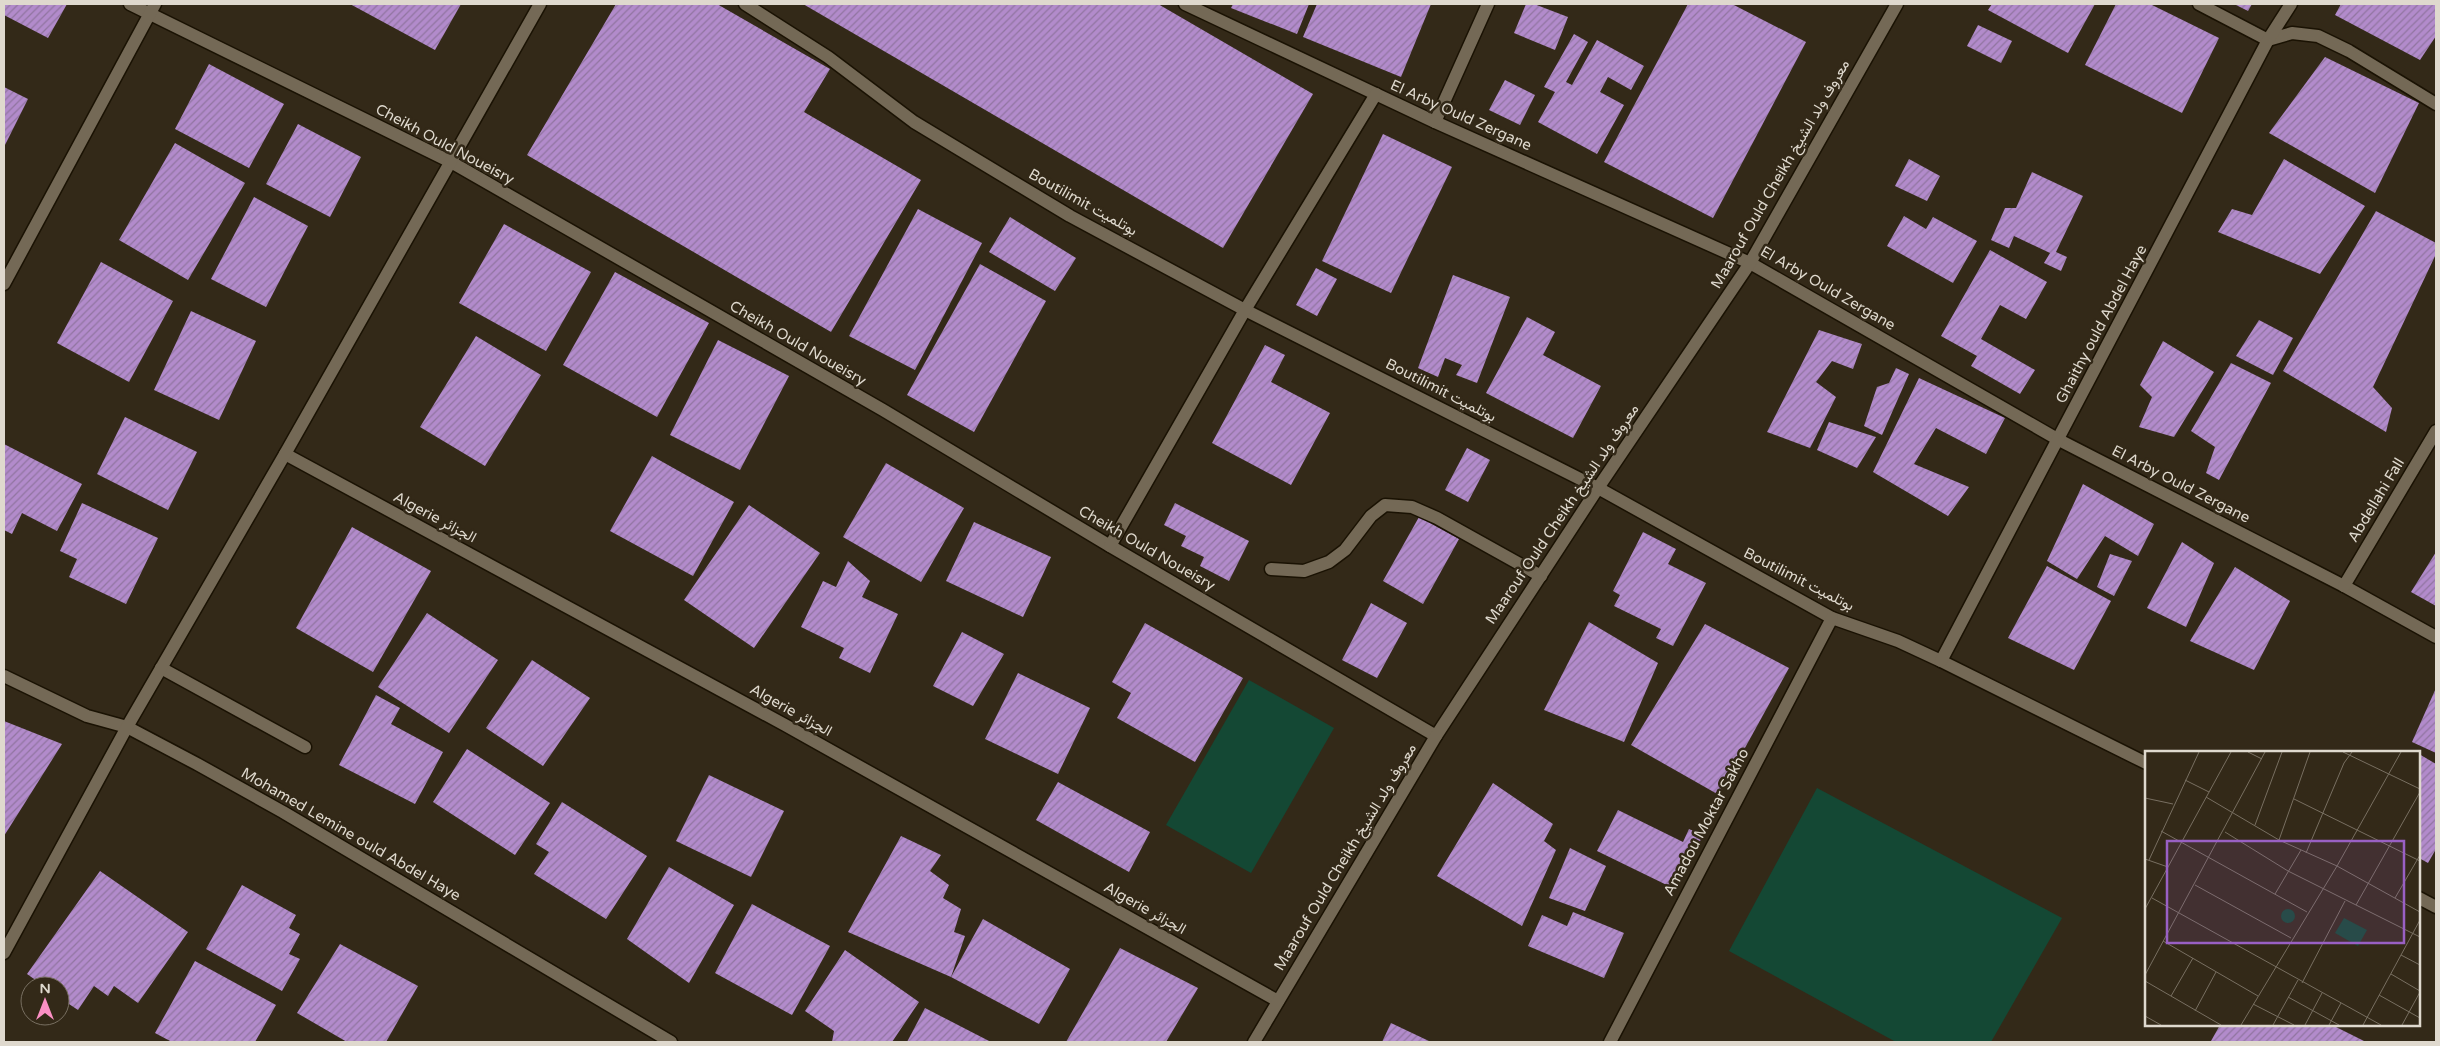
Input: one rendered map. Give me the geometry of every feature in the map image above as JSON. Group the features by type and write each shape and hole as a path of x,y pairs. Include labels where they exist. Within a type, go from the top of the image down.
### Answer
{"street":[{"name":"Cheikh Ould Noueisry","path":"130,4 153,9 451,162 884,410 1110,546 1436,736"},
{"path":"4,953 127,726 285,454 540,4"},
{"name":"Boutilimit بوتلميت","path":"745,4 828,57 914,122 1070,216 1244,310 1598,488 1832,618 1898,641 2145,763"},
{"name":"El Arby Ould Zergane","path":"1185,4 1435,122 1750,262 2059,440 2344,586 2436,637"},
{"path":"1435,122 1488,4"},
{"name":"Maarouf Ould Cheikh معروف ولد الشيخ","path":"1254,1042 1436,736 1598,488 1750,262 1897,4"},
{"path":"2199,4 2268,40 2292,33 2318,36 2349,51 2436,104"},
{"name":"Ghaithy ould Abdel Haye","path":"1941,661 2268,40 2291,4"},
{"path":"4,284 8,266 153,9"},
{"path":"1110,546 1244,310 1376,94"},
{"name":"Abdellahi Fall","path":"2344,586 2436,431"},
{"name":"Algerie الجزائر","path":"285,454 785,725 1278,1001"},
{"path":"1272,569 1304,571 1329,562 1345,550 1371,516 1385,506 1412,507 1437,518 1541,576"},
{"name":"Amadou Moktar Sakho","path":"1610,1042 1832,618"},
{"path":"161,668 304,746"},
{"name":"Mohamed Lemine ould Abdel Haye","path":"4,676 87,716 127,726 283,812 671,1042"},
{"path":"2420,899 2436,907"}],"green space":[{"path":"1249,680 1334,728 1251,873 1166,825"},
{"path":"1817,788 2062,918 1991,1042 1896,1042 1729,951"}],"building":[{"path":"4,4 67,4 48,38 4,15"},
{"path":"350,4 461,4 435,50"},
{"path":"616,4 717,4 830,69 804,112 921,180 831,332 527,155"},
{"path":"803,4 1158,4 1313,94 1223,248"},
{"path":"1233,4 1309,4 1297,34 1231,8"},
{"path":"1317,4 1431,4 1401,77 1303,37"},
{"path":"1526,4 1534,4 1568,17 1555,50 1514,33"},
{"path":"1688,4 1732,4 1806,42 1713,218 1604,162"},
{"path":"1992,4 2095,4 2068,53 1988,10"},
{"path":"2116,4 2150,4 2219,38 2182,113 2085,65"},
{"path":"2234,4 2252,4 2248,11"},
{"path":"2341,4 2436,4 2436,36 2420,60 2335,15"},
{"path":"1978,25 2012,41 2001,63 1967,46"},
{"path":"1574,34 1588,42 1566,82 1572,85 1597,40 1644,66 1631,90 1608,77 1600,92 1624,105 1597,154 1538,122 1555,92 1544,87"},
{"path":"2325,57 2419,103 2375,193 2269,133"},
{"path":"209,64 284,104 249,168 175,129"},
{"path":"1505,80 1535,95 1520,125 1489,110"},
{"path":"4,87 28,99 4,147"},
{"path":"298,124 361,157 330,217 266,184"},
{"path":"1383,134 1452,167 1391,293 1322,261"},
{"path":"175,143 245,183 188,280 119,240"},
{"path":"1909,159 1940,176 1927,201 1895,186"},
{"path":"2284,159 2365,206 2320,274 2218,232 2232,209 2252,215"},
{"path":"2032,172 2083,196 2056,252 2067,257 2061,271 2044,263 2050,253 2014,236 2009,248 1991,240 2005,208 2016,208"},
{"path":"254,197 308,226 266,307 211,279"},
{"path":"918,209 982,243 915,370 849,336"},
{"path":"2376,211 2436,243 2436,254 2373,387 2392,408 2386,432 2283,371"},
{"path":"1904,216 1926,229 1933,217 1977,241 1953,283 1887,246"},
{"path":"1010,217 1076,258 1055,291 989,252"},
{"path":"504,224 591,272 546,351 459,303"},
{"path":"1990,250 2047,282 2026,319 2000,305 1981,339 2035,370 2020,394 1971,366 1977,356 1941,336"},
{"path":"101,262 173,301 129,382 57,343"},
{"path":"980,264 1046,301 974,432 907,395"},
{"path":"1316,268 1337,279 1317,316 1296,305"},
{"path":"615,272 709,323 657,417 563,365"},
{"path":"1453,275 1510,297 1477,383 1456,375 1462,365 1445,358 1438,377 1418,368"},
{"path":"191,311 256,341 219,420 154,390"},
{"path":"1527,317 1555,332 1543,355 1601,386 1573,438 1486,393"},
{"path":"2259,320 2293,338 2273,375 2236,356"},
{"path":"1819,330 1862,344 1853,369 1832,361 1816,382 1836,397 1810,448 1767,432"},
{"path":"476,336 541,375 485,466 420,427"},
{"path":"718,340 789,376 740,470 670,435"},
{"path":"2163,341 2214,372 2174,437 2139,427 2152,397 2140,385"},
{"path":"1265,345 1285,355 1271,382 1330,413 1291,485 1212,443"},
{"path":"2231,363 2271,383 2219,480 2206,473 2215,447 2191,431"},
{"path":"1896,368 1909,374 1882,435 1864,426 1877,387 1889,383"},
{"path":"1919,378 2005,418 1986,454 1936,428 1914,464 1969,487 1948,516 1873,472"},
{"path":"125,417 197,452 168,510 97,474"},
{"path":"1829,422 1876,437 1857,468 1817,450"},
{"path":"4,444 82,484 57,531 22,513 12,534 4,530"},
{"path":"1467,448 1490,460 1468,502 1445,490"},
{"path":"652,456 734,502 693,576 610,531"},
{"path":"886,463 964,508 921,582 843,537"},
{"path":"2083,484 2154,524 2138,556 2105,536 2077,579 2047,561"},
{"path":"82,503 158,538 126,604 69,577 77,559 60,551"},
{"path":"1175,503 1249,541 1229,581 1200,566 1204,557 1181,546 1186,536 1164,525"},
{"path":"749,505 820,553 754,648 684,600"},
{"path":"1419,517 1459,539 1423,604 1383,581"},
{"path":"974,522 1051,557 1023,617 946,581"},
{"path":"352,527 431,571 373,672 296,628"},
{"path":"1643,532 1676,549 1668,564 1706,583 1673,646 1656,638 1661,629 1614,606 1620,595 1613,591"},
{"path":"2182,542 2214,563 2186,627 2147,608"},
{"path":"2436,552 2436,606 2411,592"},
{"path":"2110,554 2132,561 2114,596 2097,587"},
{"path":"848,561 870,581 862,597 898,614 870,673 839,658 844,648 801,627 823,581 836,587"},
{"path":"2047,566 2111,601 2074,670 2008,638"},
{"path":"2235,567 2290,601 2254,670 2190,641"},
{"path":"1371,603 1407,623 1377,678 1342,660"},
{"path":"427,613 498,660 449,733 378,687"},
{"path":"1589,622 1658,663 1624,742 1544,710"},
{"path":"1145,623 1243,678 1195,762 1117,718 1131,693 1112,682"},
{"path":"1705,624 1789,668 1719,795 1631,745"},
{"path":"962,632 1004,654 973,706 933,686"},
{"path":"532,660 590,698 543,766 486,728"},
{"path":"1018,673 1090,708 1058,774 985,739"},
{"path":"2436,688 2436,753 2412,742"},
{"path":"376,695 400,708 391,724 443,752 415,804 339,765"},
{"path":"4,721 62,744 4,836"},
{"path":"467,749 550,803 515,855 433,802"},
{"path":"2420,755 2436,764 2436,849 2428,863 2420,859"},
{"path":"709,775 784,811 751,877 676,841"},
{"path":"1058,782 1150,832 1129,872 1036,820"},
{"path":"1493,783 1553,824 1544,841 1556,850 1522,926 1437,876"},
{"path":"562,802 647,856 606,919 534,874 549,852 536,844"},
{"path":"1618,810 1683,842 1689,829 1703,835 1677,890 1597,851"},
{"path":"901,836 941,855 930,871 949,885 943,898 961,909 954,932 965,936 951,977 848,932"},
{"path":"1570,848 1606,866 1585,911 1549,898"},
{"path":"669,867 734,905 689,983 627,939"},
{"path":"100,871 188,932 138,1003 114,986 108,996 94,986 78,1010 70,1005 70,976 30,976 27,974"},
{"path":"242,885 296,915 289,928 300,934 289,954 300,959 282,991 206,949"},
{"path":"752,904 830,946 792,1015 715,973"},
{"path":"1573,912 1624,933 1604,978 1528,946 1542,915 1567,926"},
{"path":"983,919 1070,969 1039,1024 951,977"},
{"path":"340,944 418,986 386,1042 347,1042 297,1013"},
{"path":"1120,948 1198,988 1166,1042 1066,1042"},
{"path":"845,950 919,1002 892,1042 832,1042 834,1031 805,1011"},
{"path":"195,961 276,1005 255,1042 172,1042 155,1033"},
{"path":"925,1008 991,1042 907,1042"},
{"path":"1391,1023 1431,1042 1382,1042"},
{"path":"2219,1026 2334,1026 2366,1042 2213,1042 2211,1041"}]}
